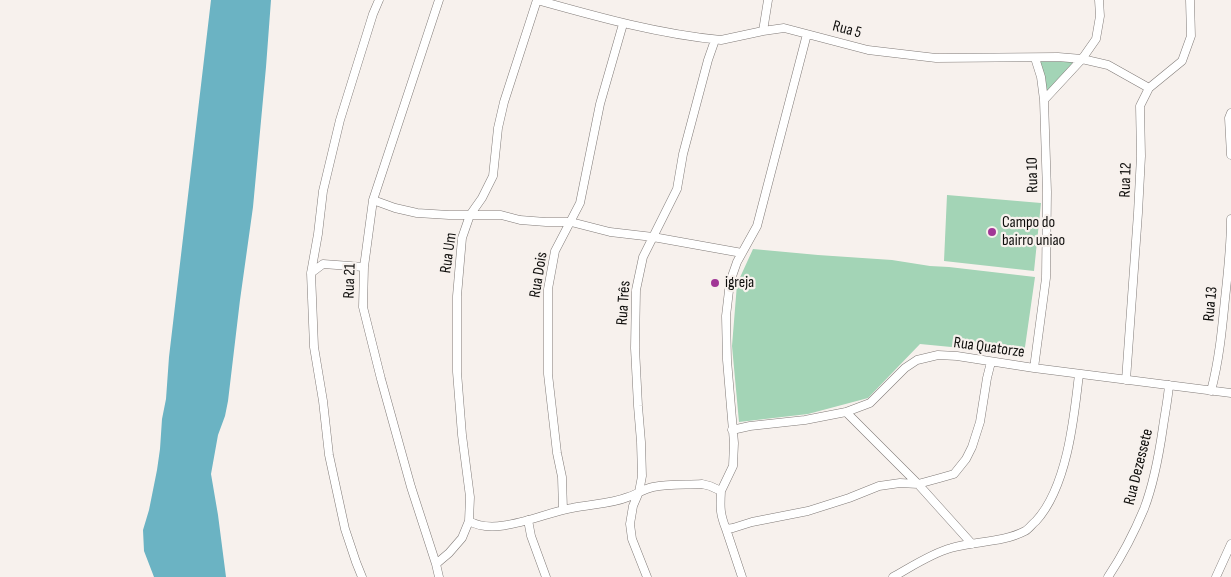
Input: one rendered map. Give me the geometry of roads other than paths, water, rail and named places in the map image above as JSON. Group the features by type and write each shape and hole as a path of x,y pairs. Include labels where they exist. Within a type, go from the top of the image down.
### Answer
{"street":[{"path":"362,577 345,528 329,455 314,347 311,273 324,192 340,120 379,0"},
{"name":"Rua 21","path":"439,0 372,200 364,267 363,307 409,478 440,577"},
{"name":"Rua 5","path":"537,0 623,24 683,36 715,40 784,28 868,50 936,58 1082,59 1108,66 1149,88"},
{"name":"Rua Um","path":"469,521 470,497 462,435 457,372 457,296 462,238 470,215 482,198 492,176 498,128 504,102 537,0"},
{"path":"763,31 768,0"},
{"path":"1044,100 1082,59 1096,40 1100,16 1099,0"},
{"name":"Rua 12","path":"1126,380 1139,204 1141,156 1140,106 1149,88 1182,61 1191,36 1190,0"},
{"name":"Rua Dois","path":"563,510 562,477 557,453 548,374 548,289 555,250 580,203 600,104 623,24"},
{"path":"742,577 720,508 721,491 733,466 734,442 727,360 726,316 730,282 737,262 757,226 807,34"},
{"name":"Rua Três","path":"647,577 632,539 630,524 642,476 635,348 636,290 642,257 677,189 683,154 715,40"},
{"name":"Rua 10","path":"1034,368 1046,278 1047,192 1044,100 1041,78 1035,58"},
{"path":"1231,113 1229,118 1231,156"},
{"path":"372,200 417,213 501,215 520,220 571,222 610,232 653,237 742,253"},
{"name":"Rua 13","path":"1211,390 1217,370 1231,241 1231,219"},
{"path":"311,273 323,264 364,267"},
{"name":"Rua Quatorze","path":"732,430 750,426 806,420 846,412 870,403 905,368 917,360 938,355 1231,393"},
{"path":"726,529 808,511 879,486 900,483 918,484 954,474 966,459 972,447 980,422 991,362"},
{"path":"893,577 939,552 1026,531 1043,512 1057,484 1068,448 1075,415 1079,374"},
{"name":"Rua Dezessete","path":"1108,577 1144,509 1160,448 1169,385"},
{"path":"846,412 918,484 972,544"},
{"path":"436,564 462,538 469,521 477,525 505,526 563,510 628,498 653,487 702,484 721,491"},
{"path":"528,520 546,577"},
{"path":"1216,577 1231,544"}],"water":[{"path":"211,0 271,0 253,207 228,401 218,435 211,474 226,577 154,577 144,551 143,530 149,510 160,449"}],"place":[{"name":"Campo do bairro uniao","path":"992,232"},
{"name":"igreja","path":"715,283"}]}
